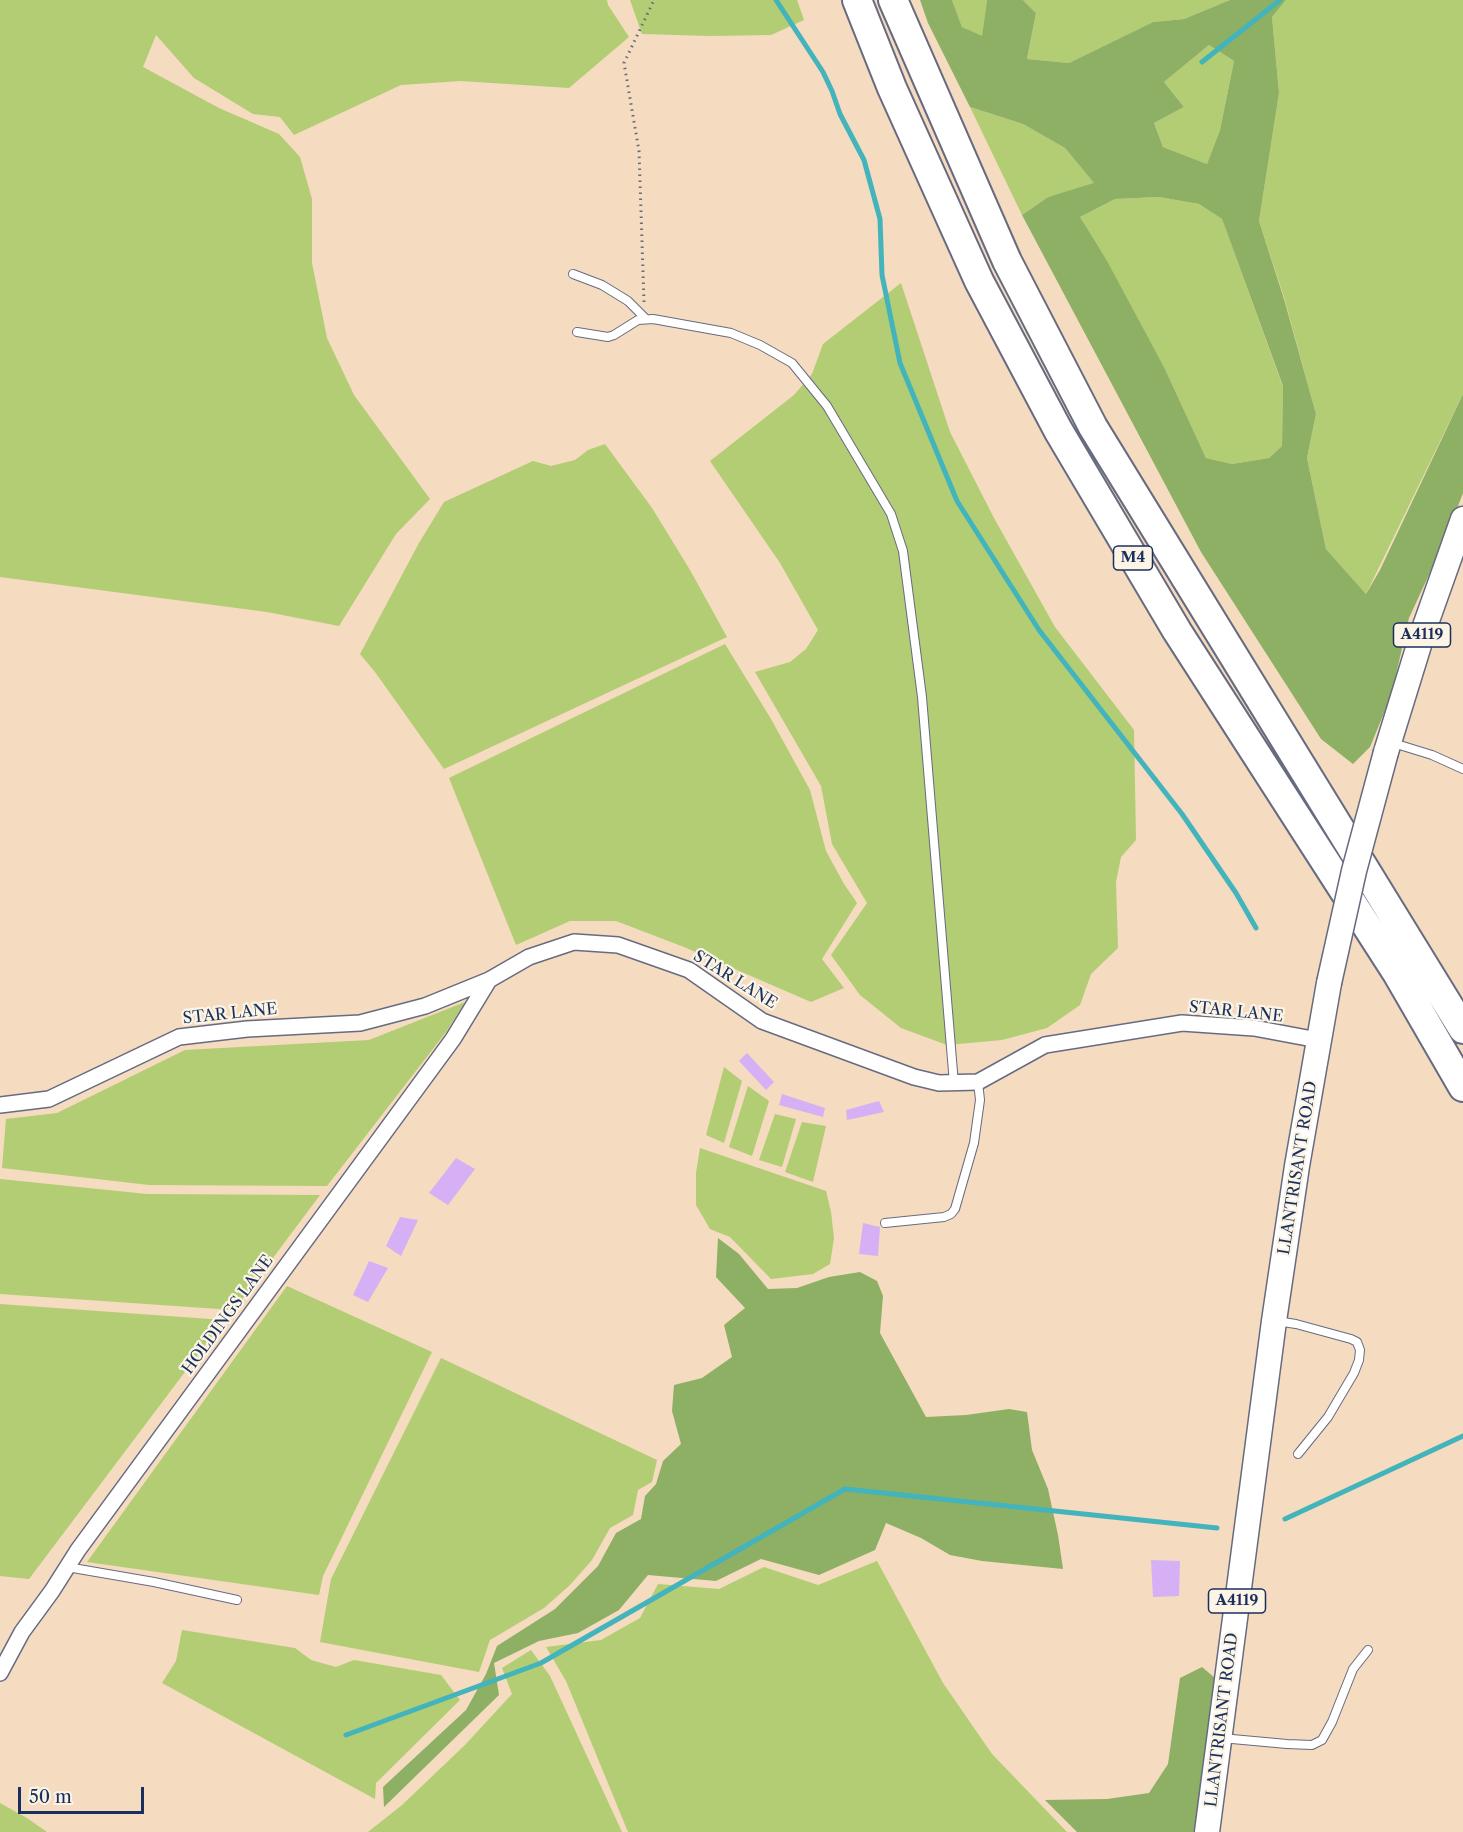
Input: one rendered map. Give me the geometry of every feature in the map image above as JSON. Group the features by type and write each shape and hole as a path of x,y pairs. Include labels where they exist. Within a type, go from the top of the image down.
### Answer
{"highway":[{"name":"M4","path":"857,0 892,88 980,281 1058,430 1177,631 1396,973 1463,1087"},
{"name":"M4","path":"893,0 1007,261 1093,427 1463,1029"}],"main road":[{"name":"LLANTRISANT ROAD","path":"1207,1832 1274,1321 1329,983 1354,871 1388,747 1424,629 1463,519"}],"street":[{"name":"STAR LANE","path":"0,1106 49,1099 179,1037 247,1029 360,1023 425,1006 489,980 529,957 574,942 618,945 689,970 762,1021 914,1077 939,1083 978,1082 1045,1045 1182,1023 1254,1028 1318,1041"},
{"name":"HOLDINGS LANE","path":"0,1672 22,1632 78,1550 453,1039 489,980"}],"lane":[{"path":"573,274 602,285 628,301 645,318"},
{"path":"577,332 608,337 645,318 731,333 760,345 792,363 827,406 891,514 903,551 922,697 954,1084"},
{"path":"1388,747 1432,755 1463,769"},
{"path":"885,1223 944,1217 955,1209 968,1172 974,1143 980,1100 978,1082"},
{"path":"1274,1321 1296,1324 1351,1339 1357,1342 1360,1350 1354,1373 1328,1417 1298,1454"},
{"path":"67,1567 154,1582 237,1600"},
{"path":"1220,1738 1287,1744 1312,1744 1322,1740 1332,1722 1353,1669 1368,1650"}],"path":[{"path":"645,318 639,151 624,63 654,0"}],"green space":[{"path":"0,0 607,0 629,37 569,88 461,81 401,85 294,135 280,117 253,114 194,78 156,35 143,67 219,108 279,134 300,157 312,199 312,263 327,338 354,395 430,499 396,534 339,626 267,612 0,577"},
{"path":"630,0 797,0 804,20 771,35 642,34"},
{"path":"920,0 952,0 962,27 982,36 987,0 1023,0 1036,13 1027,59 1069,63 1153,22 1184,19 1230,0 1286,0 1272,17 1279,93 1259,221 1284,299 1316,414 1307,458 1326,549 1366,594 1380,570 1463,394 1463,493 1445,540 1409,618 1391,696 1370,747 1353,764 1321,739 1201,552 1022,215 1048,197 1094,183 1065,148 1023,124 970,107 928,23","holes":["1209,45 1234,61 1220,130 1207,164 1163,147 1154,123 1184,107 1164,82","1159,197 1199,204 1222,219 1283,386 1282,446 1269,458 1232,464 1206,458 1165,369 1107,261 1080,217 1115,199"]},
{"path":"952,0 987,0 982,37 962,27"},
{"path":"1023,0 1230,0 1184,19 1153,22 1069,63 1027,59 1036,13"},
{"path":"1286,0 1463,0 1463,394 1366,594 1326,549 1307,458 1316,414 1284,297 1259,221 1279,93 1272,17"},
{"path":"1209,45 1234,61 1220,130 1207,164 1163,147 1154,123 1184,107 1164,82"},
{"path":"970,107 1023,124 1065,148 1095,184 1048,197 1022,215"},
{"path":"1159,197 1199,204 1222,219 1283,387 1282,446 1269,458 1232,464 1206,458 1165,369 1080,217 1115,199"},
{"path":"901,283 950,432 994,518 1055,627 1134,730 1136,840 1121,857 1116,882 1118,948 1091,974 1080,1005 1047,1028 1002,1040 947,1045 901,1028 860,995 831,955 867,903 832,844 821,786 755,672 790,662 806,649 818,630 780,563 710,461 794,395 812,374 823,344"},
{"path":"605,444 652,508 727,637 444,769 360,654 419,543 444,502 533,461 551,466 575,460 588,450"},
{"path":"725,644 771,719 810,790 826,851 857,903 822,959 844,988 811,1002 684,947 616,921 570,921 516,945 449,778"},
{"path":"465,1002 446,1032 327,1186 149,1185 2,1168 6,1119 57,1113 185,1050 369,1040"},
{"path":"724,1067 742,1081 724,1143 706,1135"},
{"path":"748,1086 769,1101 752,1156 729,1147"},
{"path":"775,1114 796,1119 782,1167 759,1160"},
{"path":"802,1122 826,1126 813,1182 785,1172"},
{"path":"700,1148 826,1191 834,1238 830,1264 813,1274 771,1279 730,1237 710,1229 696,1205 696,1173"},
{"path":"0,1179 147,1194 320,1195 234,1310 0,1294"},
{"path":"718,1238 739,1254 768,1289 797,1288 829,1277 860,1272 877,1281 883,1296 880,1333 926,1417 966,1415 1009,1409 1027,1412 1032,1450 1048,1489 1063,1569 982,1561 950,1555 921,1538 886,1523 875,1550 819,1575 761,1559 716,1581 648,1575 619,1610 578,1633 539,1641 494,1663 499,1695 384,1807 383,1787 466,1710 486,1674 497,1646 555,1609 598,1566 616,1533 641,1519 645,1496 656,1484 663,1461 681,1444 672,1411 674,1385 702,1378 732,1357 724,1325 745,1308 716,1277"},
{"path":"287,1286 432,1352 323,1576 319,1595 87,1562"},
{"path":"0,1304 224,1320 29,1579 0,1576"},
{"path":"441,1358 657,1460 652,1482 638,1490 633,1515 610,1528 592,1560 570,1585 544,1608 490,1640 479,1672 320,1642 331,1579"},
{"path":"877,1561 943,1683 992,1754 1067,1832 628,1832 566,1681 546,1647 601,1640 640,1618 658,1584 719,1589 764,1567 818,1585"},
{"path":"182,1630 295,1648 311,1660 336,1667 354,1660 441,1675 460,1700 376,1783 375,1799 162,1683 176,1661"},
{"path":"531,1650 550,1676 622,1832 368,1832 402,1805 465,1745 512,1694 502,1668"},
{"path":"1202,1667 1215,1678 1196,1832 1077,1832 1045,1800 1107,1799 1149,1793 1168,1764 1180,1678"},
{"path":"0,1803 27,1818 47,1832 0,1832"}],"building":[{"path":"747,1053 774,1082 766,1090 739,1061"},
{"path":"782,1094 825,1108 823,1117 779,1105"},
{"path":"879,1101 884,1112 847,1120 846,1110"},
{"path":"456,1158 475,1169 448,1205 429,1193"},
{"path":"400,1217 418,1220 401,1256 386,1246"},
{"path":"863,1223 880,1227 878,1256 859,1254"},
{"path":"369,1261 388,1268 368,1302 353,1295"},
{"path":"1151,1560 1180,1561 1179,1596 1153,1597"}],"waterway":[{"path":"776,0 823,72 840,114 864,160 880,219 882,275 900,363 957,501 1039,630 1182,814 1236,893 1256,928"},
{"path":"1202,62 1280,0"},
{"path":"1285,1519 1463,1436"},
{"path":"346,1735 541,1663 845,1489 1217,1528"}]}
